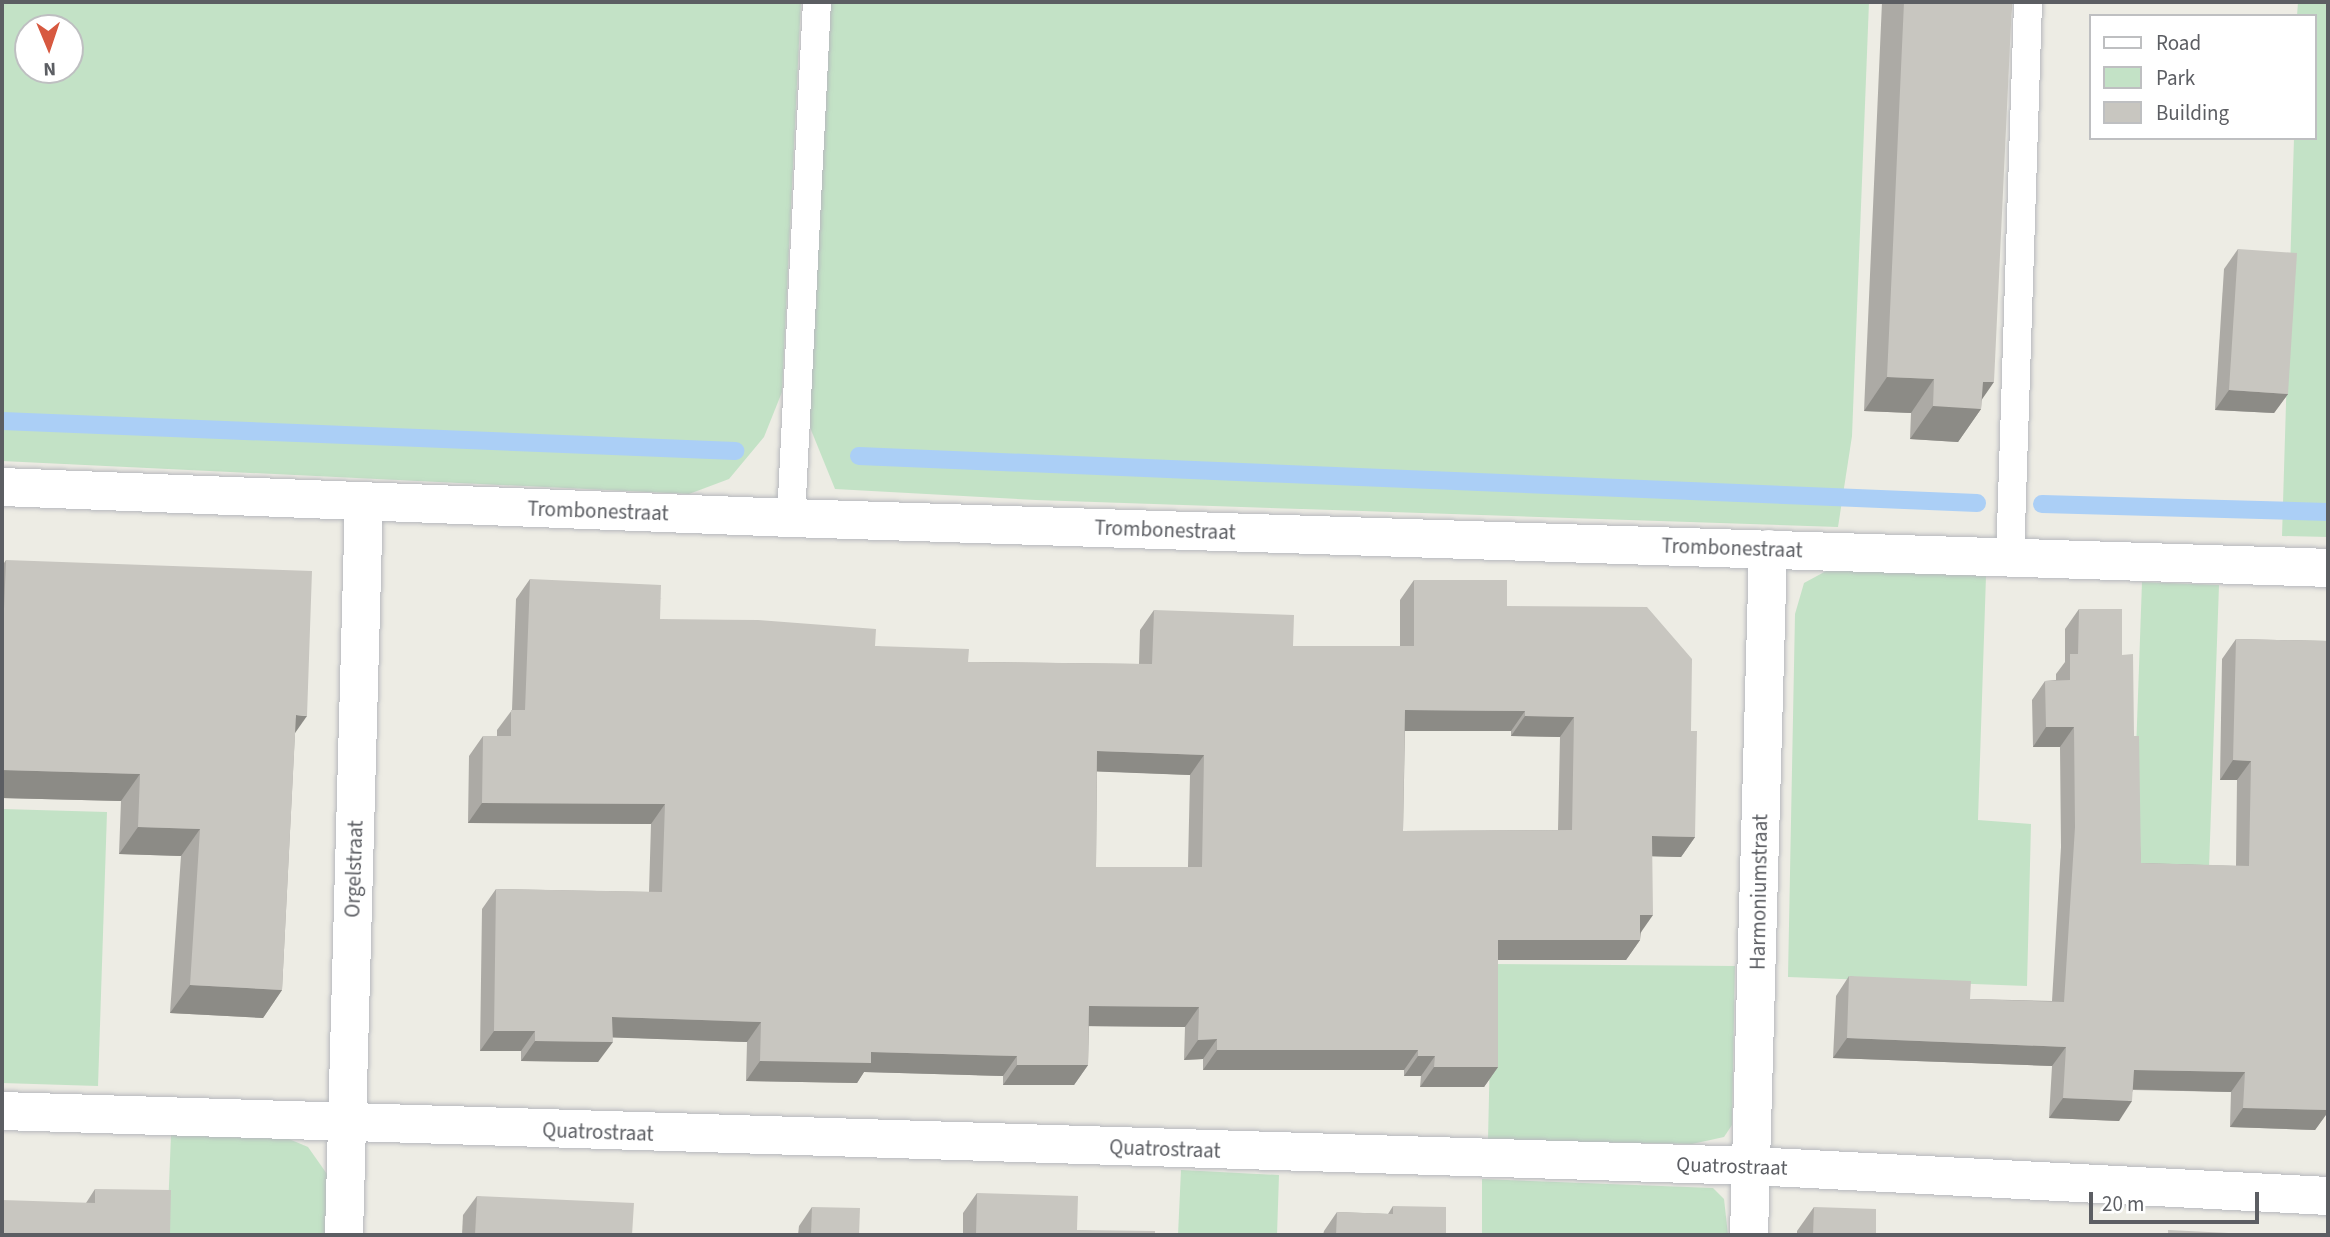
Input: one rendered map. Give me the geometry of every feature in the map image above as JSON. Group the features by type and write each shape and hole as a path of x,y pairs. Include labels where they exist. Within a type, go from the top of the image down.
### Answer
{"street":[{"name":"Trombonestraat","path":"2,487 791,518 1768,549 2010,560 2328,568"},
{"name":"Orgelstraat","path":"344,1235 364,502"},
{"name":"Harmoniumstraat","path":"1749,1235 1768,549"},
{"name":"Quatrostraat","path":"2,1111 346,1125 1752,1166 2328,1196"}],"lane":[{"path":"791,518 817,2"},
{"path":"2010,560 2028,2"}],"green space":[{"path":"2,2 801,2 782,392 764,437 729,479 689,494 2,461"},
{"path":"831,2 1869,2 1852,436 1838,527 1036,500 835,489 809,425"},
{"path":"2298,2 2328,2 2328,537 2282,536 2294,140 2316,140 2316,14 2297,14"},
{"path":"1828,570 1986,576 1978,820 2031,824 2027,986 1788,977 1795,614 1804,583"},
{"path":"2142,582 2219,585 2209,868 2132,865"},
{"path":"2,809 107,812 98,1086 2,1083"},
{"path":"1492,964 1735,966 1732,1125 1724,1137 1692,1144 1488,1140"},
{"path":"171,1135 289,1139 308,1147 327,1174 325,1235 167,1235"},
{"path":"1181,1170 1279,1175 1277,1235 1178,1235"},
{"path":"1482,1179 1713,1188 1724,1199 1728,1235 1482,1235"}],"building":[{"path":"1904,2 2012,2 1994,382 1983,382 1981,409 1933,406 1934,379 1887,377"},
{"path":"2238,249 2297,253 2288,394 2229,390"},
{"path":"6,560 312,571 307,716 296,715 282,990 190,985 200,829 138,827 140,774 2,770 2,658"},
{"path":"530,579 661,585 660,619 758,620 876,629 875,646 969,649 968,662 1152,664 1154,610 1294,615 1293,646 1414,646 1414,580 1507,580 1507,606 1647,607 1692,659 1691,731 1697,731 1695,837 1652,836 1653,915 1640,915 1640,940 1498,940 1498,1067 1434,1067 1435,1056 1418,1056 1418,1050 1217,1050 1217,1039 1198,1040 1199,1007 1089,1006 1088,1065 1017,1065 1017,1056 871,1052 871,1063 760,1061 761,1022 612,1017 613,1042 535,1041 535,1031 494,1031 496,889 662,892 665,804 482,803 483,736 511,736 511,710 525,710","holes":["1405,710 1525,711 1525,716 1574,717 1572,830 1403,831","1097,751 1204,755 1202,867 1096,867"]},
{"path":"2079,609 2122,609 2122,655 2133,654 2134,736 2139,736 2141,863 2249,866 2251,761 2233,760 2236,639 2328,641 2328,1110 2243,1108 2245,1072 2134,1070 2132,1101 2063,1098 2066,1047 1847,1038 1849,976 1971,981 1970,999 2064,1002 2075,827 2074,727 2046,727 2045,681 2070,680 2070,654 2078,654"},
{"path":"95,1189 171,1190 170,1235 2,1235 2,1200 95,1203"},
{"path":"977,1193 1078,1196 1077,1230 1155,1231 1155,1235 976,1235"},
{"path":"477,1196 634,1203 632,1235 475,1235"},
{"path":"1393,1206 1446,1207 1446,1235 1336,1235 1337,1212 1393,1214"},
{"path":"812,1207 860,1208 859,1235 811,1235"},
{"path":"1814,1207 1876,1209 1876,1233 1956,1235 1813,1235"},
{"path":"2168,1230 2269,1235 2168,1235"}],"waterway":[{"path":"2,421 735,451"},
{"path":"859,456 1977,503"},
{"path":"2042,504 2328,512"}]}
